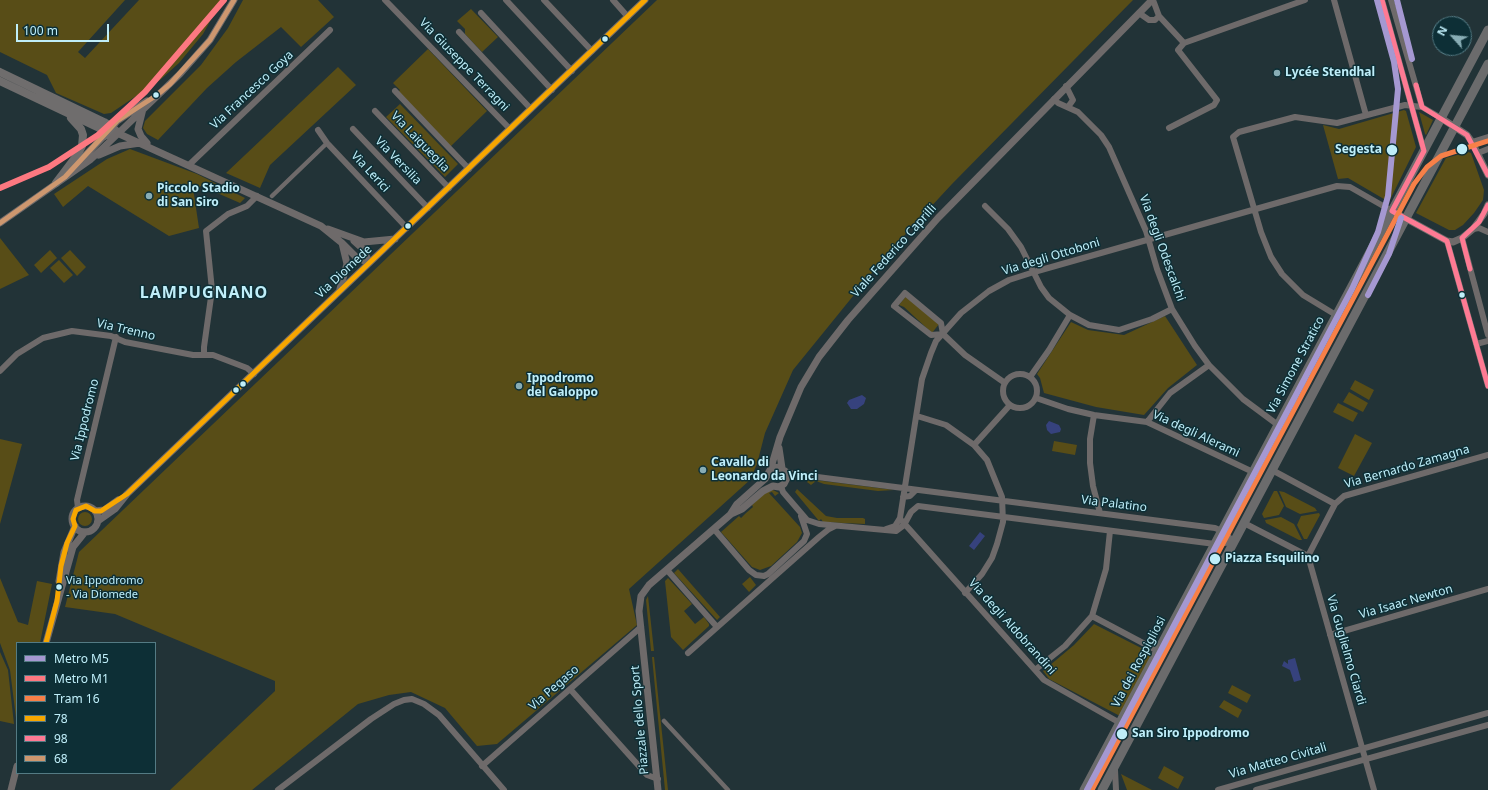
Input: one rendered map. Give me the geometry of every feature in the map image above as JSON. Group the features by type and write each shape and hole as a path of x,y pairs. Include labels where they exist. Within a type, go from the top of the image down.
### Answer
{"main road":[{"name":"Via Simone Stratico","path":"1222,531 1488,30"},
{"path":"1102,790 1488,64"},
{"path":"0,72 104,122 110,128"},
{"path":"0,81 99,128 110,128"},
{"path":"1448,106 1462,113"},
{"path":"56,183 78,154 82,146 84,136 78,124 58,109"},
{"name":"Via dei Rospigliosi","path":"1084,790 1222,531"}],"street":[{"path":"90,160 180,74 210,40 234,0"},
{"name":"Via Giuseppe Terragni","path":"385,0 510,129"},
{"path":"506,0 572,71"},
{"path":"544,0 592,51"},
{"name":"Via Diomede","path":"98,521 115,509 127,494 254,374 338,291 396,239 645,0"},
{"path":"1152,0 1159,16 1184,42"},
{"name":"Viale Federico Caprilli","path":"769,473 780,437 807,376 836,335 934,221 1152,0"},
{"path":"1169,128 1214,105 1217,100 1178,50 1184,42 1305,0"},
{"path":"1334,0 1366,115"},
{"path":"1382,0 1424,150"},
{"path":"1392,0 1422,107"},
{"path":"616,1 628,17"},
{"path":"481,13 552,90"},
{"path":"1139,13 1150,20 1155,20 1159,16"},
{"name":"Via Francesco Goya","path":"189,165 330,30"},
{"path":"459,32 531,109"},
{"path":"1054,99 1058,103 1068,107 1073,100 1066,86"},
{"path":"395,91 469,169"},
{"path":"65,176 110,128 157,95"},
{"path":"1336,315 1303,295 1282,274 1265,244 1233,137 1239,132 1295,117 1337,123 1411,105 1422,107 1467,136 1472,142 1488,175"},
{"path":"144,107 139,124 140,134 156,150"},
{"name":"Via degli Odescalchi","path":"1068,107 1078,112 1101,135 1109,146 1148,239 1157,269 1172,309 1183,328 1209,365 1243,400 1278,425"},
{"name":"Via Laigueglia","path":"374,111 449,188"},
{"path":"110,128 321,226 364,242 396,239"},
{"path":"110,128 119,133"},
{"name":"Via Versilia","path":"353,129 428,208"},
{"name":"Via Lerici","path":"318,130 327,143 407,228"},
{"path":"1472,142 1488,137"},
{"path":"0,223 65,176 90,160 120,146 141,143"},
{"path":"272,196 325,145"},
{"path":"1478,154 1488,149"},
{"name":"Via degli Ottoboni","path":"904,488 906,484 922,379 936,341 961,313 980,297 999,285 1034,272 1337,186 1350,187 1392,211"},
{"path":"204,355 212,290 206,231 228,214 247,206 256,196"},
{"path":"1392,211 1448,241 1453,242 1462,238 1473,229 1484,214 1488,205"},
{"path":"985,206 1010,231 1021,247 1049,298 1070,315 1089,325 1119,330 1152,319 1172,309"},
{"path":"321,226 356,257 369,263"},
{"path":"1473,229 1479,228 1488,232"},
{"path":"347,236 364,250 369,263"},
{"path":"1462,238 1488,335"},
{"path":"1448,241 1488,386"},
{"path":"338,291 347,264 342,243"},
{"path":"943,334 931,335 894,306 905,293 941,323 943,334 965,355 1005,383"},
{"path":"1030,377 1049,350 1070,315"},
{"name":"Via Trenno","path":"0,371 20,352 46,337 72,331 116,338 125,342 204,355 213,355 247,368 254,374"},
{"name":"Via Ippodromo","path":"78,508 77,500 116,338"},
{"path":"1476,344 1488,341"},
{"path":"1147,422 1170,393 1209,365"},
{"path":"1017,374 1030,377 1037,386 1036,398 1026,407 1018,408 1010,405 1004,395 1005,383 1010,377 1017,374"},
{"name":"Via degli Alerami","path":"1036,398 1068,409 1094,415 1147,422 1253,472"},
{"path":"974,445 1010,405"},
{"path":"1094,415 1090,463 1093,486 1100,513"},
{"path":"917,416 946,426 960,433 974,445 987,460 1003,501 1003,517 998,544 992,558 982,574 965,593"},
{"name":"Viale Federico Caprilli","path":"780,437 778,450 784,470"},
{"name":"Via Bernardo Zamagna","path":"1334,504 1344,496 1488,455"},
{"name":"Piazzale dello Sport","path":"730,515 737,504 776,467 794,474 904,488"},
{"path":"777,486 787,480 784,470"},
{"path":"1244,523 1308,556 1334,504 1272,470"},
{"path":"769,473 769,482 777,486 811,523 896,531 904,524 911,512 918,506 1215,544 1234,542"},
{"name":"Piazzale dello Sport","path":"570,689 647,775 658,779 641,627 639,604 641,596 647,587 730,515 742,509 763,491 777,486"},
{"path":"886,529 894,526 900,518 904,488"},
{"name":"Via Palatino","path":"904,488 1215,528 1222,531"},
{"path":"903,497 910,496 916,490"},
{"name":"Via Diomede","path":"96,511 104,510 127,494"},
{"path":"46,642 73,547 85,532 93,529 98,521 96,511 87,506 78,508 73,516 75,526 67,543 61,566 57,601"},
{"path":"714,529 749,570 756,575 764,576 804,541 807,534 799,511"},
{"path":"900,518 904,524"},
{"name":"Via degli Aldobrandini","path":"904,524 1047,684 1120,722"},
{"path":"75,526 85,532"},
{"path":"688,653 829,529 836,526"},
{"path":"1035,670 1074,638 1092,616 1106,569 1110,531"},
{"path":"1222,531 1234,542"},
{"name":"Via Guglielmo Ciardi","path":"1308,556 1362,749"},
{"path":"667,570 717,627"},
{"name":"Via Isaac Newton","path":"1330,635 1488,589"},
{"path":"1092,616 1158,651"},
{"name":"Via Pegaso","path":"482,766 641,627"},
{"path":"278,790 371,719 404,700 418,701 432,709 471,750 482,766 504,790"},
{"name":"Via Matteo Civitali","path":"1218,790 1488,713"},
{"path":"664,721 728,790"},
{"name":"Via Matteo Civitali","path":"1256,790 1366,759 1383,756 1488,725"},
{"path":"1379,745 1383,756"},
{"path":"1362,749 1374,790"},
{"name":"Via Matteo Civitali","path":"1345,754 1348,764"},
{"path":"1102,790 1107,787 1116,790 1114,774 1115,765"},
{"path":"11,790 16,770"},
{"path":"658,779 658,790"}],"shaded area":[{"path":"0,0 125,0 78,52 85,58 139,0 222,0 203,34 179,63 160,80 111,113 104,114 56,93 47,75 0,52"},
{"path":"243,0 318,0 334,17 301,47 281,27 236,62 207,88 158,140 147,134 143,128 145,121 201,65 228,28"},
{"name":"Ippodromo del Galoppo","path":"657,0 1133,0 952,184 888,253 793,370 765,433 757,464 750,480 629,589 637,625 497,744 477,746 445,708 411,692 389,695 358,704 252,790 170,790 275,691 275,681 115,614 65,607 79,552"},
{"path":"471,9 498,37 482,52 465,34 465,29 457,21"},
{"path":"428,49 487,111 450,147 398,92 400,90 393,83"},
{"path":"338,67 356,85 270,165 260,188 226,173"},
{"path":"400,104 458,164 445,177 386,117"},
{"path":"1404,110 1406,111 1416,147 1389,202 1348,178 1338,179 1323,125 1339,129"},
{"path":"1419,112 1433,120 1426,135 1425,134"},
{"name":"Piccolo Stadio di San Siro","path":"130,149 197,174 245,198 240,203 201,186 196,189 193,188 199,228 169,236 88,186 63,207 54,194 107,159"},
{"path":"1468,152 1471,153 1484,190 1483,200 1463,225 1455,230 1449,230 1416,213 1446,158"},
{"path":"0,238 29,275 0,289"},
{"path":"50,250 57,258 41,273 34,265"},
{"path":"70,250 86,267 77,276 61,258"},
{"path":"59,260 73,275 64,283 50,268"},
{"path":"907,295 909,299 939,324 932,333 904,307 899,305"},
{"path":"1165,316 1197,365 1168,388 1144,415 1096,407 1044,393 1040,378 1037,374 1071,322 1088,330 1124,335"},
{"path":"1355,380 1374,390 1369,400 1350,389"},
{"path":"1349,392 1368,403 1363,412 1343,402"},
{"path":"1338,403 1358,413 1353,422 1333,412"},
{"path":"1355,434 1372,443 1354,476 1338,468"},
{"path":"0,439 22,444 0,524"},
{"path":"1054,441 1077,445 1075,455 1052,451"},
{"path":"807,479 894,490 878,491 824,484 816,481 811,485 807,482"},
{"path":"797,489 826,516 837,518 863,518 865,519 865,524 823,522 821,519 819,521 795,492"},
{"path":"773,490 779,493 775,496 772,492 769,493 800,527 802,533 797,542 771,566 760,570 752,567 721,532 739,516 741,518 753,507 752,505 765,492"},
{"path":"1274,491 1277,491 1284,506 1279,515 1264,518 1262,514"},
{"path":"1279,491 1284,492 1315,508 1317,511 1300,514 1286,507"},
{"path":"85,512 90,514 92,519 90,524 85,526 80,524 78,519 80,514"},
{"path":"1319,513 1320,515 1307,539 1304,539 1297,525 1301,516"},
{"path":"1281,517 1294,524 1302,540 1299,540 1266,523 1265,520"},
{"path":"678,569 720,617 717,620 674,573"},
{"path":"750,577 756,585 749,592 742,584"},
{"path":"0,578 18,622 28,625 37,581 52,584 40,642 16,642 16,718 10,670 0,643"},
{"path":"668,578 692,604 684,611 695,624 704,617 709,624 709,626 683,650 671,637 665,581"},
{"path":"648,596 654,651 651,651 646,600"},
{"path":"1094,624 1153,654 1120,716 1049,679 1043,671 1074,645"},
{"path":"0,652 8,670 14,724 0,721"},
{"path":"652,657 654,657 668,790 665,790"},
{"path":"1232,685 1251,695 1247,703 1228,693"},
{"path":"1224,700 1242,710 1238,718 1219,707"},
{"path":"1164,766 1184,777 1178,789 1158,778"},
{"path":"1121,774 1152,790 1127,790"}],"water":[{"path":"862,395 866,398 864,404 857,409 851,409 847,403 849,400"},
{"path":"1049,421 1059,425 1061,429 1060,432 1051,434 1047,430 1046,425"},
{"path":"980,532 985,536 974,550 969,546"},
{"path":"1295,658 1301,680 1294,682 1290,670 1282,666 1284,661 1288,664 1288,660"}],"metro line":[{"name":"M1","path":"0,188 49,167 98,135 145,92 224,0"},
{"name":"M5","path":"1087,790 1352,289 1378,232 1388,196 1398,89 1394,62 1377,0"},
{"name":"M5","path":"1397,0 1412,59"},
{"name":"M5","path":"1368,295 1389,254 1401,218"}],"tram line":[{"name":"16","path":"1092,790 1414,184 1427,167 1441,156 1488,141"}],"transit line":[{"name":"68","path":"0,223 65,177 117,121 157,95 170,84 210,40 234,0"},
{"name":"78","path":"46,642 57,601 61,566 67,543 75,526 73,519 76,510 86,506 95,511 101,511 127,494 645,0"},
{"name":"98","path":"1382,0 1424,151 1392,211 1447,241 1488,386"},
{"name":"98","path":"1416,85 1422,107 1467,135 1488,175"},
{"name":"98","path":"1470,269 1462,238 1479,222 1488,205"}],"place":[{"name":"Lycée Stendhal","path":"1277,73"},
{"name":"Segesta","path":"1392,150"},
{"name":"Piccolo Stadio di San Siro","path":"149,196"},
{"name":"Ippodromo del Galoppo","path":"519,386"},
{"name":"Cavallo di Leonardo da Vinci","path":"703,470"},
{"name":"Piazza Esquilino","path":"1215,559"},
{"name":"Via Ippodromo - Via Diomede","path":"59,587"},
{"name":"San Siro Ippodromo","path":"1122,734"}],"district":[{"name":"LAMPUGNANO","path":"204,293"}]}
